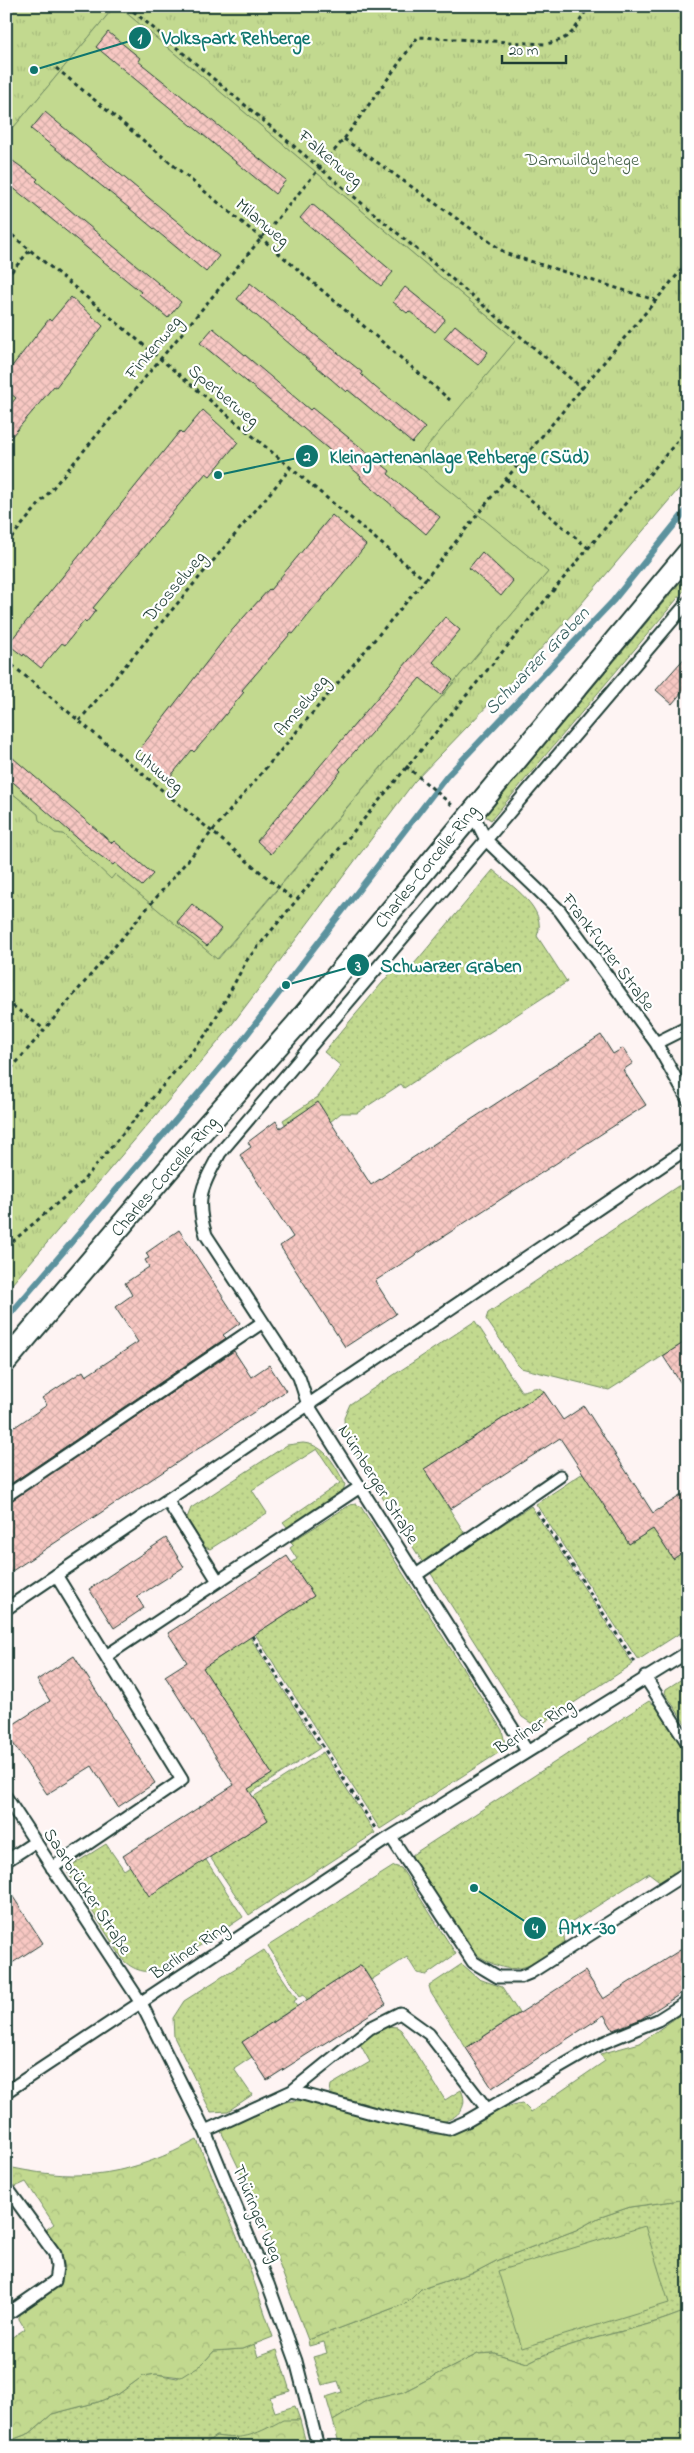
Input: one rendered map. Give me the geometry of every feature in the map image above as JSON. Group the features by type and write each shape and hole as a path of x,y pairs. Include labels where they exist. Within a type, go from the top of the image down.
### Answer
{"street":[{"name":"Charles-Corcelle-Ring","path":"6,1361 180,1156 296,1025 467,816 688,552"}],"lane":[{"name":"Nürnberger Straße","path":"527,1751 308,1405 298,1377 206,1235 199,1213 202,1186 220,1153 688,602"},
{"name":"Frankfurter Straße","path":"467,816 478,824 486,840 560,911 656,1043 688,1100"},
{"path":"656,1043 688,1027"},
{"path":"6,1609 688,1148"},
{"path":"6,1496 263,1322"},
{"path":"416,1575 560,1476"},
{"path":"106,1656 360,1487"},
{"path":"167,1500 218,1581"},
{"path":"52,1868 182,1780 56,1575"},
{"name":"Berliner Ring","path":"6,2092 388,1839 688,1652"},
{"path":"645,1678 688,1744"},
{"name":"Saarbrücker Straße","path":"6,1797 140,2003"},
{"path":"388,1839 473,1962 498,1978 520,1978 530,1973 688,1872"},
{"path":"6,1861 35,1842"},
{"path":"292,2091 379,2115 449,2129 600,2044 658,2020 688,2001"},
{"name":"Thüringer Weg","path":"140,2003 205,2131 268,2284 293,2352 318,2447"},
{"path":"205,2131 292,2091 370,2028 400,2013 430,2034 487,2109"},
{"path":"6,2190 10,2192 55,2254 58,2267 55,2281 6,2315"}],"path":[{"name":"Falkenweg","path":"127,6 583,389"},
{"name":"Finkenweg","path":"6,544 344,139 418,37 544,44 557,42 570,36 589,6"},
{"name":"Milanweg","path":"56,68 261,238 450,400"},
{"path":"344,139 507,254 655,300"},
{"name":"Sperberweg","path":"6,230 290,469 426,580"},
{"path":"6,278 30,250"},
{"name":"Amselweg","path":"6,1075 142,912 426,580 506,479 688,262"},
{"path":"6,1247 81,1183 208,1032 247,960 294,900 688,428"},
{"name":"Drosselweg","path":"79,721 290,469"},
{"path":"506,479 588,548"},
{"name":"Uhuweg","path":"6,660 294,900"},
{"path":"406,766 444,799"},
{"path":"6,1001 44,1029"},
{"path":"538,1511 645,1678"},
{"path":"252,1636 388,1839"}],"green space":[{"path":"6,6 115,6 14,127 6,121"},
{"path":"115,6 118,6 516,340 414,462 548,572 217,959 115,874 111,879 63,834 55,833 39,820 38,814 6,788 6,121 14,127"},
{"name":"Damwildgehege","path":"118,6 688,6 688,478 581,604 520,672 414,782 224,1035 6,1291 6,1232 11,1227 6,1221 6,788 38,814 55,833 63,834 111,878 115,874 218,959 548,572 413,462 516,340"},
{"path":"688,573 688,586 491,820 485,816"},
{"path":"493,870 518,890 533,907 538,916 537,936 567,982 404,1088 401,1084 357,1113 341,1113 330,1122 318,1103 285,1124 283,1120 318,1097 341,1066 324,1052 398,964 414,964"},
{"path":"688,1185 688,1340 609,1390 521,1368 486,1319 488,1313 678,1186"},
{"path":"475,1321 521,1391 539,1388 544,1392 424,1469 464,1532 462,1536 423,1563 345,1437 344,1418 350,1404"},
{"path":"303,1443 318,1448 329,1457 345,1484 342,1494 288,1528 283,1522 340,1483 317,1449 252,1490 267,1513 210,1549 204,1547 187,1518 191,1508 287,1445"},
{"path":"583,1473 629,1544 653,1529 673,1559 688,1549 688,1628 638,1660 536,1504"},
{"path":"356,1504 361,1507 502,1730 506,1748 380,1829 255,1634 314,1596 292,1563 297,1559 290,1548 294,1545 291,1542 350,1505"},
{"path":"531,1506 633,1664 537,1727 522,1717 430,1572"},
{"path":"250,1637 320,1748 251,1793 248,1789 272,1774 203,1668"},
{"path":"688,1675 688,1728 665,1693 666,1689"},
{"path":"649,1701 656,1706 688,1755 688,1867 662,1883 649,1873 563,1928 565,1944 530,1965 510,1969 487,1961 473,1952 413,1860 412,1855"},
{"path":"323,1752 375,1833 249,1915 210,1857 268,1820 253,1797"},
{"path":"106,1844 124,1870 130,1866 206,1860 243,1917 165,1969 148,1972 133,1968 124,1961 68,1873 71,1866"},
{"path":"394,1866 401,1868 456,1954 426,1975 417,1973 407,1957 371,1980 361,1965 307,2000 304,1994 300,1996 268,1946"},
{"path":"264,1950 297,1999 294,2001 297,2006 242,2042 252,2057 234,2069 252,2095 228,2111 211,2112 174,2037 173,2018 184,2001"},
{"path":"462,1964 479,1979 502,1987 519,2013 466,2048 431,1993 429,1986"},
{"path":"688,2009 688,2199 630,2207 598,2218 576,2230 498,2260 477,2271 421,2289 407,2303 308,2340 257,2206 220,2129 272,2105 283,2102 305,2101 432,2134 459,2131 475,2125 499,2110 513,2105 522,2103 531,2112 605,2061 600,2054 640,2043"},
{"path":"385,2026 397,2027 401,2030 445,2100 461,2090 464,2104 457,2115 445,2121 432,2122 332,2095 330,2092 331,2085 370,2062 360,2044 362,2039"},
{"path":"197,2140 247,2261 273,2337 242,2349 214,2351 202,2364 181,2377 156,2374 143,2376 120,2393 98,2402 52,2414 30,2433 6,2442 6,2341 25,2329 19,2319 19,2313 43,2298 58,2285 64,2269 60,2253 47,2233 47,2229 54,2224 26,2182 13,2188 6,2182 6,2173 13,2168 63,2175 86,2175 108,2172 151,2161"},
{"path":"688,2199 688,2310 648,2324 587,2340 546,2354 527,2363 494,2353 478,2354 403,2392 366,2401 333,2421 326,2397 342,2392 338,2381 322,2385 313,2357 327,2353 324,2342 309,2346 308,2340 407,2303 421,2289 477,2271 498,2260 576,2230 598,2218 630,2207"},
{"path":"645,2226 669,2303 522,2348 498,2271"},
{"path":"688,2310 688,2447 340,2447 333,2421 366,2401 403,2392 478,2354 494,2353 527,2363 546,2354 587,2340 648,2324"},
{"path":"254,2344 258,2357 277,2350 290,2391 270,2397 275,2412 295,2406 300,2420 285,2421 259,2434 248,2437 216,2436 199,2447 6,2447 6,2442 30,2433 52,2414 98,2402 120,2393 143,2376 156,2374 177,2378 202,2364 214,2351 242,2349"},
{"path":"283,2420 300,2420 307,2447 199,2447 216,2436 243,2437 266,2429"}],"building":[{"path":"108,32 140,58 138,61 286,180 275,194 96,47"},
{"path":"45,112 219,256 206,272 31,129"},
{"path":"6,156 38,179 36,181 181,302 168,318 139,294 141,292 6,182"},
{"path":"312,204 393,272 381,286 300,218"},
{"path":"250,283 362,372 361,374 375,387 425,428 412,443 348,390 346,392 237,299"},
{"path":"405,287 444,318 445,320 435,332 409,311 407,313 393,302"},
{"path":"71,297 103,326 56,387 54,386 6,443 6,410 16,398 6,390 6,374 49,319 51,321"},
{"path":"455,325 488,352 478,365 444,338"},
{"path":"213,328 310,410 312,408 390,471 388,474 440,517 426,534 360,478 361,476 200,343"},
{"path":"203,410 238,442 210,476 206,473 93,608 96,610 86,623 84,621 65,645 62,643 41,668 24,654 23,656 8,644 180,431 183,434"},
{"path":"332,515 366,545 293,634 291,633 242,690 244,692 213,730 194,752 192,750 170,777 139,750 226,637 270,590"},
{"path":"482,552 513,581 501,596 469,568"},
{"path":"445,617 460,630 433,662 453,680 441,695 420,678 339,769 341,771 271,854 257,841"},
{"path":"688,654 688,685 672,704 656,690"},
{"path":"6,752 112,843 114,841 153,874 142,886 115,863 113,865 84,844 6,776"},
{"path":"192,904 221,929 207,946 177,922"},
{"path":"601,1035 613,1054 623,1048 633,1063 623,1070 646,1105 375,1281 396,1314 345,1347 280,1246 293,1237 240,1155 251,1147 248,1142 276,1121 280,1128 318,1102 371,1185"},
{"path":"179,1230 240,1323 223,1335 226,1338 6,1487 6,1433 47,1405 42,1398 83,1371 86,1376 138,1342 115,1307 132,1295 125,1283 149,1267 145,1260 149,1258 146,1253"},
{"path":"688,1340 688,1394 663,1356"},
{"path":"234,1351 251,1377 269,1365 286,1391 6,1575 6,1503"},
{"path":"544,1392 563,1420 584,1406 653,1513 688,1491 688,1549 673,1559 653,1529 629,1544 560,1438 450,1509 424,1469"},
{"path":"166,1538 184,1567 137,1597 144,1608 114,1628 89,1589"},
{"path":"287,1556 314,1596 203,1668 272,1774 248,1789 268,1820 149,1896 123,1856 234,1785 165,1676 187,1662 168,1633"},
{"path":"74,1656 155,1783 118,1807 92,1766 47,1794 6,1733 6,1729 50,1701 37,1680"},
{"path":"6,1886 43,1943 6,1967"},
{"path":"688,1945 688,1989 641,2019 613,2030 604,2015 492,2088 466,2048 585,1971 603,1999"},
{"path":"361,1965 386,2004 267,2080 242,2042"}],"waterway":[{"name":"Schwarzer Graben","path":"6,1319 232,1054 447,776 613,601 688,508"}],"place":[{"name":"Volkspark Rehberge","path":"34,70"},
{"name":"Kleingartenanlage Rehberge (Süd)","path":"218,475"},
{"name":"Schwarzer Graben","path":"286,985"},
{"name":"AMX-30","path":"474,1888"}]}
